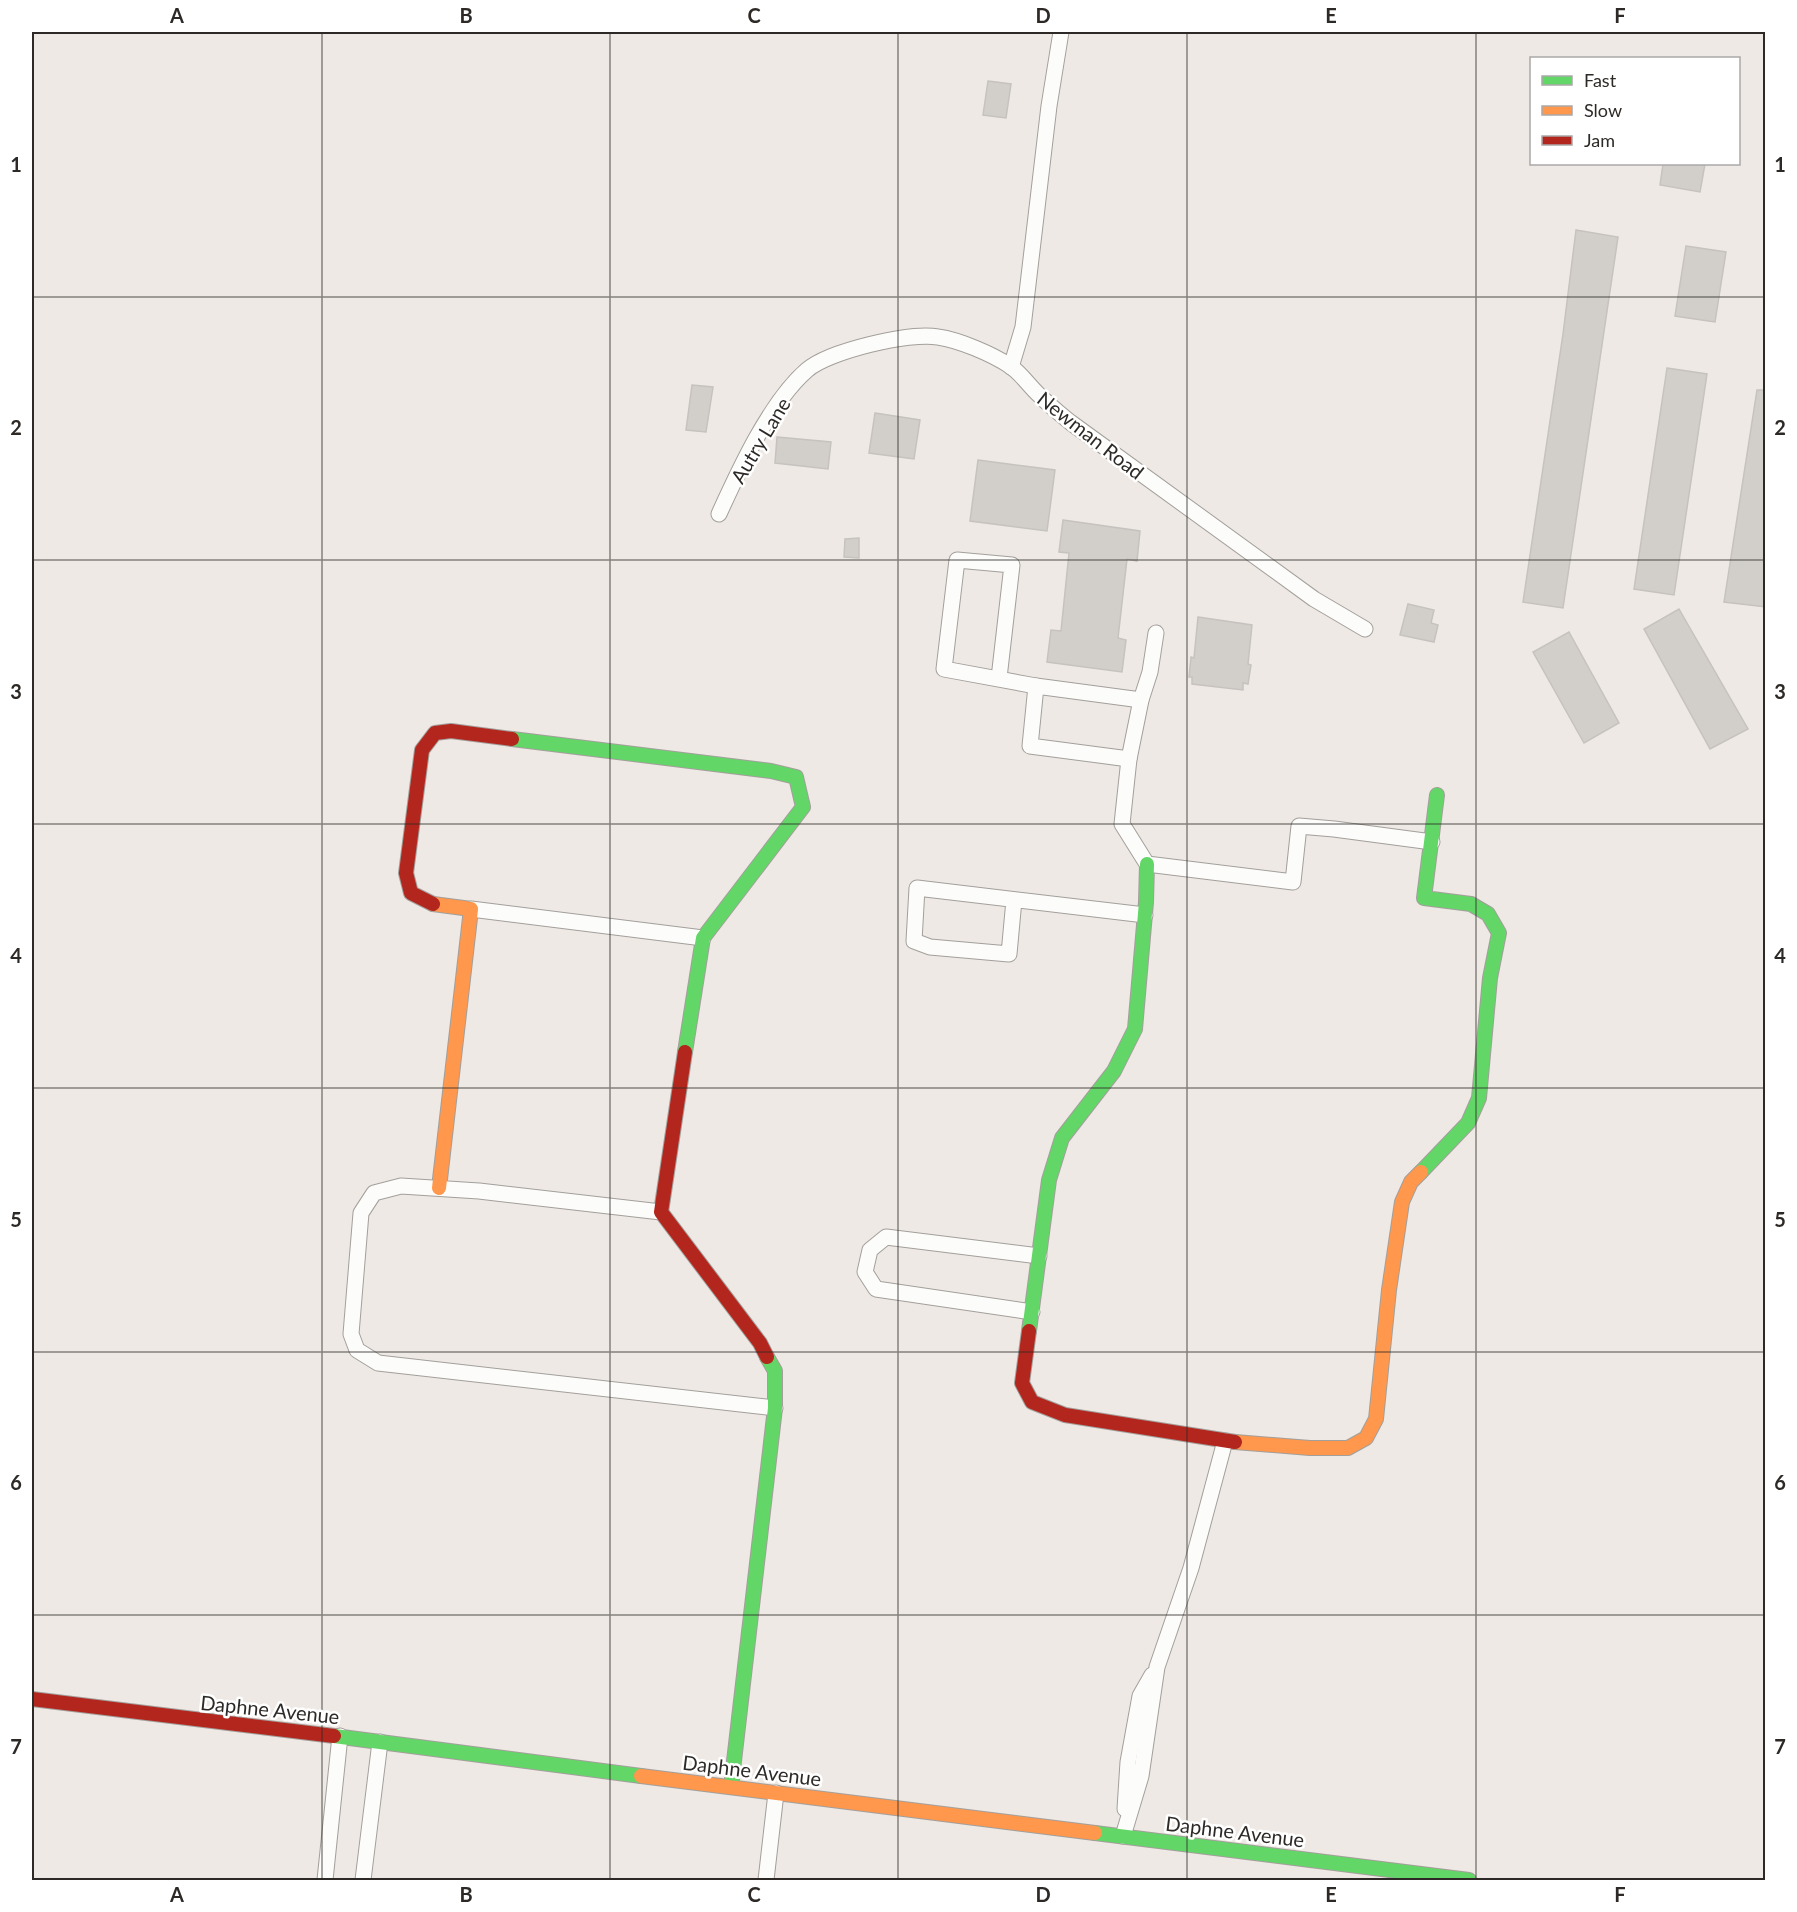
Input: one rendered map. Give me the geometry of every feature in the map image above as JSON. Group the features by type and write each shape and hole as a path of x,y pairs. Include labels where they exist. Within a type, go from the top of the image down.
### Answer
{"street":[{"path":"1011,367 1023,327 1060,32"},
{"name":"Autry Lane","path":"719,514 737,475 780,400 808,369 844,352 920,335 957,342 1011,367"},
{"name":"Newman Road","path":"1011,367 1039,396 1070,422 1314,599 1365,629"},
{"path":"999,678 1012,565 957,560 944,669 1036,686 1141,700"},
{"path":"1156,633 1150,672 1141,700 1129,759 1122,824 1147,864 1135,1029 1114,1071 1062,1138 1049,1180 1022,1383 1032,1402 1065,1415 1225,1441 1310,1448 1348,1448 1366,1438 1376,1419 1389,1290 1402,1202 1411,1182 1467,1123 1479,1098 1490,978 1499,933 1488,914 1471,904 1424,898 1437,795"},
{"path":"1036,686 1030,746 1129,759"},
{"path":"703,938 436,905 411,893 406,873 422,750 435,733 451,731 771,771 796,777 803,807 703,938 661,1212 760,1343 775,1371 775,1408 731,1787"},
{"path":"1147,864 1293,882 1299,826 1432,842"},
{"path":"1014,900 1009,954 930,947 914,941 917,888 1145,915"},
{"path":"439,1188 471,909"},
{"path":"661,1212 439,1188 401,1186 374,1193 361,1213 351,1334 357,1350 378,1363 775,1408"},
{"path":"1032,1312 876,1289 865,1272 870,1250 886,1237 1039,1256"},
{"path":"1123,1836 1141,1776 1156,1667 1191,1568 1225,1441"},
{"name":"Daphne Avenue","path":"32,1699 340,1736 1469,1881"},
{"path":"325,1881 340,1736"},
{"path":"363,1881 380,1742"},
{"path":"766,1881 776,1793"}],"building":[{"path":"988,81 1011,84 1006,118 983,115"},
{"path":"1663,165 1705,165 1700,192 1660,185"},
{"path":"1576,230 1618,237 1563,608 1523,602"},
{"path":"1686,246 1726,252 1715,322 1675,316"},
{"path":"1667,368 1707,374 1674,595 1634,589"},
{"path":"692,385 713,387 706,432 686,430"},
{"path":"1757,390 1766,390 1766,607 1724,602"},
{"path":"875,413 920,420 914,459 869,453"},
{"path":"777,437 831,442 828,469 775,463"},
{"path":"978,460 1055,470 1047,531 970,521"},
{"path":"1063,520 1140,531 1137,561 1127,559 1118,638 1126,640 1122,672 1047,662 1051,630 1061,631 1069,553 1059,552"},
{"path":"859,538 859,558 844,557 845,539"},
{"path":"1408,604 1434,610 1431,623 1438,625 1434,642 1400,635"},
{"path":"1679,609 1748,729 1710,749 1644,629"},
{"path":"1198,617 1252,625 1248,664 1251,665 1248,684 1243,683 1243,690 1192,684 1192,677 1189,677 1191,657 1194,658"},
{"path":"1569,632 1619,723 1584,743 1533,652"}],"traffic: fast":[{"path":"512,739 771,771 796,777 803,807 703,938 685,1052"},
{"path":"1421,1172 1468,1123 1479,1098 1490,978 1499,933 1488,914 1471,904 1424,898 1437,795"},
{"path":"1029,1331 1049,1180 1062,1138 1114,1071 1135,1029 1147,864"},
{"path":"731,1787 775,1408 775,1371 767,1357"},
{"path":"334,1736 641,1776"},
{"path":"1095,1833 1469,1880"}],"traffic: slow":[{"path":"433,904 471,909 439,1188"},
{"path":"1235,1442 1310,1448 1348,1448 1366,1438 1376,1419 1389,1290 1402,1202 1411,1182 1421,1172"},
{"path":"641,1776 1095,1833"}],"traffic: jam":[{"path":"433,904 411,893 406,873 422,750 435,733 451,731 512,739"},
{"path":"685,1052 661,1212 760,1343 767,1357"},
{"path":"1029,1331 1022,1383 1032,1402 1065,1415 1235,1442"},
{"path":"32,1699 334,1736"}]}
